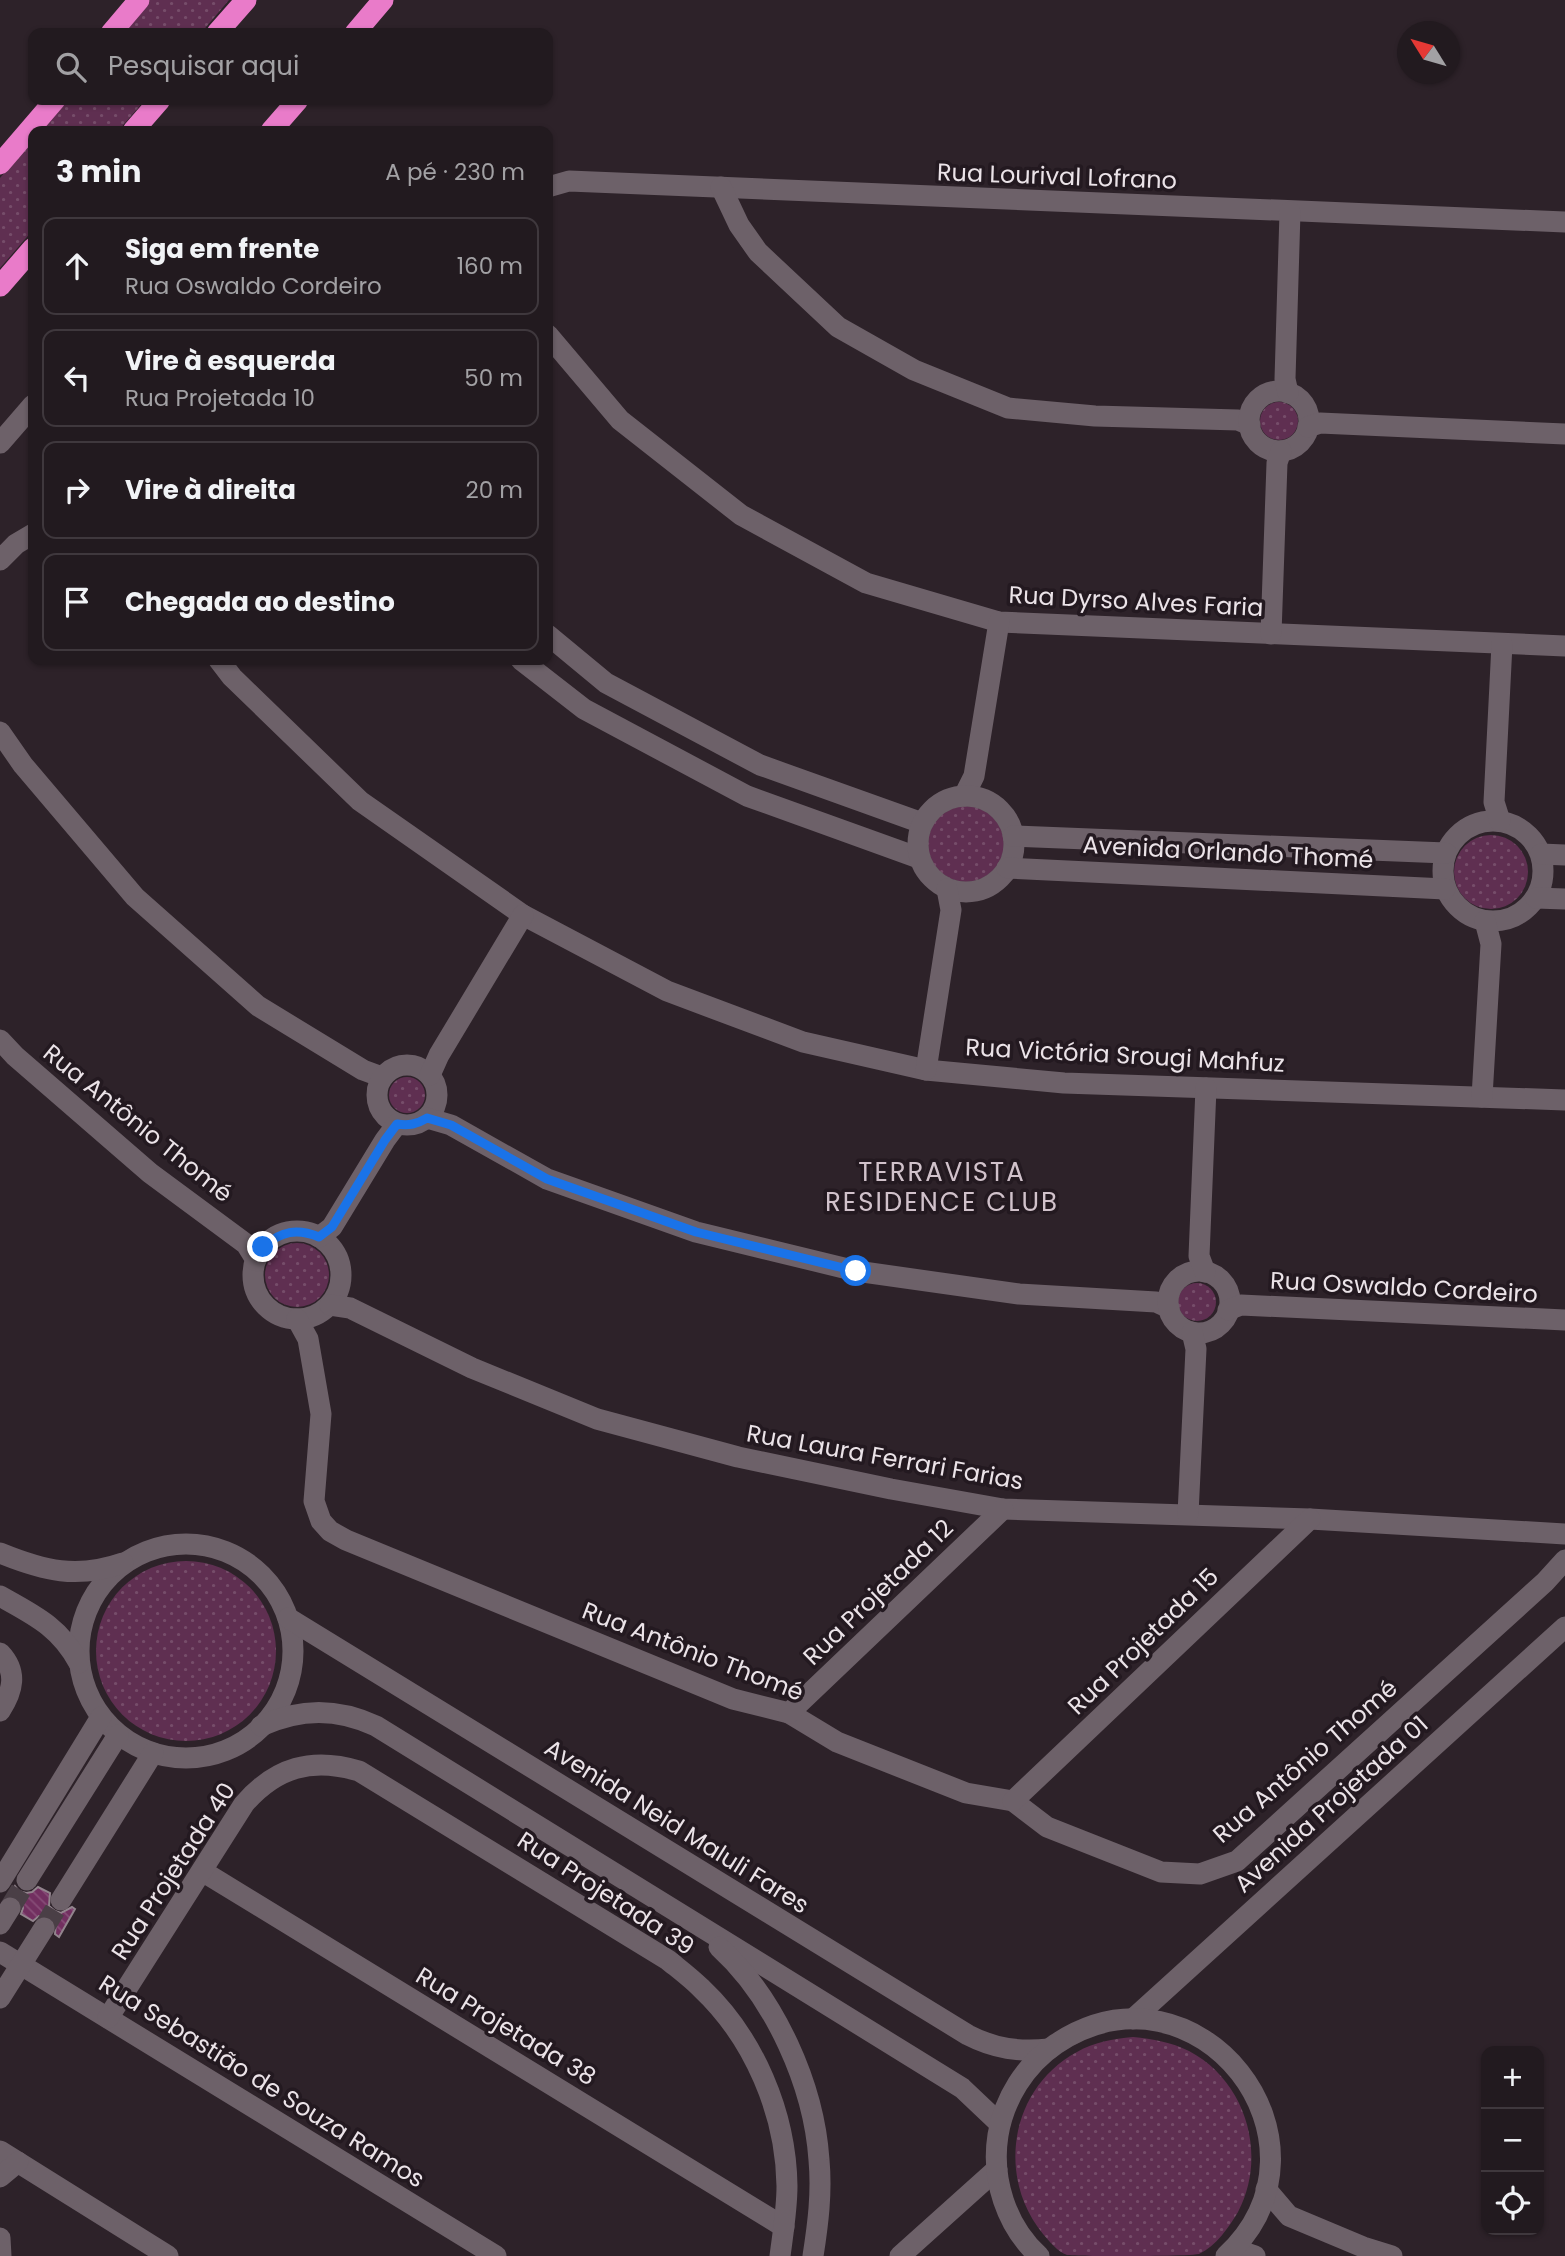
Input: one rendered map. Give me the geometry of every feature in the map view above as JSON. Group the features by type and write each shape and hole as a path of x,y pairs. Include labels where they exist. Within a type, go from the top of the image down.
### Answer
{"highway":[{"path":"115,28 139,0"},
{"path":"221,28 246,0"},
{"path":"359,28 383,0"},
{"path":"33,126 51,105"},
{"path":"137,126 156,105"},
{"path":"275,126 294,105"},
{"path":"0,164 28,131"},
{"path":"0,286 28,254"}],"street":[{"name":"Rua Lourival Lofrano","path":"553,186 569,181 1565,222"},
{"path":"721,187 739,225 758,252 838,327 914,370 1008,408 1095,416 1246,420"},
{"path":"1284,387 1290,212"},
{"name":"Rua Dyrso Alves Faria","path":"553,341 620,420 741,515 866,583 999,622 1565,646"},
{"path":"1246,420 1260,398 1284,387"},
{"path":"1284,387 1302,402 1312,423"},
{"path":"0,443 28,411"},
{"path":"1246,420 1257,442 1277,455"},
{"path":"1277,455 1299,443 1312,423"},
{"path":"1312,423 1565,434"},
{"path":"1271,634 1277,455"},
{"path":"0,560 16,544 28,537"},
{"path":"972,789 999,622"},
{"path":"553,639 606,683 760,765 922,823"},
{"path":"1492,815 1502,644"},
{"name":"Rua Victória Srougi Mahfuz","path":"223,665 360,801 523,915 667,991 803,1042 926,1070 1064,1083 1565,1100"},
{"path":"527,665 584,709 747,796 919,858"},
{"path":"0,732 23,765 135,897 258,1006 374,1078"},
{"path":"953,897 930,876 919,858 918,841 922,823 939,803 972,789"},
{"path":"953,897 988,887 999,879 1013,852 1013,836 1009,823 1001,811 972,789"},
{"path":"1492,815 1513,824 1535,842 1544,869 1542,884 1527,909 1515,917 1493,921 1472,918 1461,911 1445,890 1442,871 1446,853 1460,832 1492,815"},
{"name":"Avenida Orlando Thomé","path":"1013,836 1446,853"},
{"path":"1541,855 1565,855"},
{"name":"Avenida Orlando Thomé","path":"1007,868 1445,890"},
{"path":"926,1070 953,897"},
{"path":"1536,898 1565,899"},
{"path":"426,1071 439,1055 523,915"},
{"path":"1482,1097 1493,921"},
{"name":"Rua Antônio Thomé","path":"0,1040 150,1173 255,1250"},
{"path":"374,1078 400,1065 411,1064 426,1071 436,1086 437,1097 431,1114 418,1123 390,1128"},
{"path":"374,1078 377,1104 390,1128"},
{"path":"1198,1267 1206,1088"},
{"path":"431,1114 547,1179 696,1232 856,1271 1019,1294 1164,1302"},
{"path":"326,1235 390,1128"},
{"path":"295,1231 326,1235 339,1260 341,1280 326,1308 285,1318 274,1313 258,1295 253,1272 255,1250 283,1233 295,1231"},
{"path":"1164,1302 1177,1281 1198,1267"},
{"path":"1197,1338 1220,1325 1233,1305 1221,1281 1198,1267"},
{"path":"1164,1302 1177,1324 1197,1338"},
{"name":"Rua Oswaldo Cordeiro","path":"1233,1305 1565,1320"},
{"name":"Rua Antônio Thomé","path":"326,1308 308,1339 321,1414 314,1501 321,1521 330,1531 346,1540 733,1699 789,1713 837,1742 966,1793 1013,1801 1047,1827 1161,1872 1200,1874 1237,1861 1545,1582 1565,1560"},
{"name":"Rua Laura Ferrari Farias","path":"326,1308 597,1419 738,1457 1003,1509 1310,1518 1565,1534"},
{"path":"1188,1514 1197,1338"},
{"name":"Rua Projetada 12","path":"789,1713 1003,1509"},
{"name":"Rua Projetada 15","path":"1013,1801 1310,1518"},
{"path":"0,1553 44,1569 65,1573 86,1572 108,1568 164,1546 183,1543 222,1550 256,1569 275,1591 288,1618 292,1656 283,1694 274,1711 246,1739 210,1755 181,1759 153,1753 118,1735 101,1717 83,1682 79,1663 82,1623 99,1588 112,1573 128,1561"},
{"path":"0,1596 48,1623 71,1648 79,1663"},
{"name":"Avenida Neid Maluli Fares","path":"288,1618 968,2035 999,2048 1016,2051 1049,2049"},
{"name":"Avenida Projetada 01","path":"1133,2020 1565,1627"},
{"path":"0,1653 8,1662 13,1680 11,1692 0,1711"},
{"path":"261,1726 279,1718 319,1711 339,1713 376,1726 962,2088 1000,2123"},
{"path":"0,1882 101,1717"},
{"path":"27,1880 118,1735"},
{"path":"61,1900 153,1753"},
{"name":"Rua Projetada 39","path":"296,1768 328,1764 359,1771 374,1778 668,1960 702,1989 731,2021 754,2059 772,2099 782,2142 787,2186 780,2256"},
{"name":"Rua Projetada 40","path":"108,2018 244,1804 267,1782 296,1768"},
{"name":"Rua Projetada 38","path":"202,1871 784,2227"},
{"path":"686,1917 728,1955 763,2000 791,2050 809,2103 819,2159 820,2216 813,2256"},
{"path":"0,1998 44,1927"},
{"name":"Rua Sebastião de Souza Ramos","path":"0,1952 496,2256"},
{"path":"1039,2256 1018,2232 1000,2191 996,2168 997,2146 1000,2123 1008,2102 1032,2064 1068,2036 1111,2021 1133,2020 1156,2021 1198,2035 1225,2055 1247,2081 1262,2111 1269,2144 1269,2167 1266,2189 1253,2221 1230,2252 1255,2256"},
{"path":"0,2177 9,2157 168,2256"},
{"path":"900,2256 996,2168"},
{"path":"1266,2189 1289,2216 1392,2256"},
{"path":"0,2238 1,2256"}],"shaded area":[{"path":"150,0 229,0 205,28 126,28"},
{"path":"62,105 141,105 122,126 43,126"},
{"path":"28,144 28,236 0,268 0,178"},
{"path":"1279,402 1292,408 1298,421 1292,434 1279,440 1266,434 1260,421 1266,408"},
{"path":"966,806 980,809 993,817 1001,830 1004,844 1001,858 993,871 980,879 966,882 952,879 939,871 931,858 928,844 931,830 939,817 952,809"},
{"path":"1491,835 1505,838 1517,846 1525,858 1528,872 1525,886 1517,898 1505,906 1491,909 1477,906 1465,898 1457,886 1454,872 1457,858 1465,846 1477,838"},
{"path":"407,1077 420,1082 425,1095 420,1108 407,1113 394,1108 389,1095 394,1082"},
{"path":"297,1243 315,1249 323,1257 329,1275 323,1293 315,1301 297,1307 279,1301 271,1293 265,1275 271,1257 279,1249"},
{"path":"1197,1283 1210,1289 1216,1302 1210,1315 1197,1321 1184,1315 1178,1302 1184,1289"},
{"path":"186,1561 204,1562 221,1568 250,1587 269,1616 275,1633 275,1669 269,1686 250,1715 221,1734 204,1740 186,1741 168,1740 151,1734 122,1715 103,1686 97,1669 96,1651 97,1633 103,1616 122,1587 151,1568 168,1562"},
{"path":"1133,2037 1162,2041 1189,2051 1209,2064 1225,2081 1246,2121 1251,2144 1247,2190 1238,2212 1226,2230 1199,2254 1067,2255 1043,2234 1028,2211 1019,2187 1015,2161 1017,2135 1024,2110 1037,2088 1054,2068 1077,2052 1104,2041"}],"building":[{"path":"15,1886 26,1893 38,1887 50,1893 49,1906 55,1911 61,1913 72,1907 75,1909 59,1937 55,1934 56,1923 50,1917 39,1916 33,1921 21,1914 21,1901 10,1895"}],"tunnel":[{"path":"10,1908 27,1880"},
{"path":"44,1928 61,1900"}],"district":[{"name":"TERRAVISTA RESIDENCE CLUB","path":"942,1187"}],"route":[{"path":"263,1247 283,1233 307,1232 319,1237 332,1227 397,1124 408,1126 427,1118 451,1125 547,1179 696,1232 856,1271"}]}
